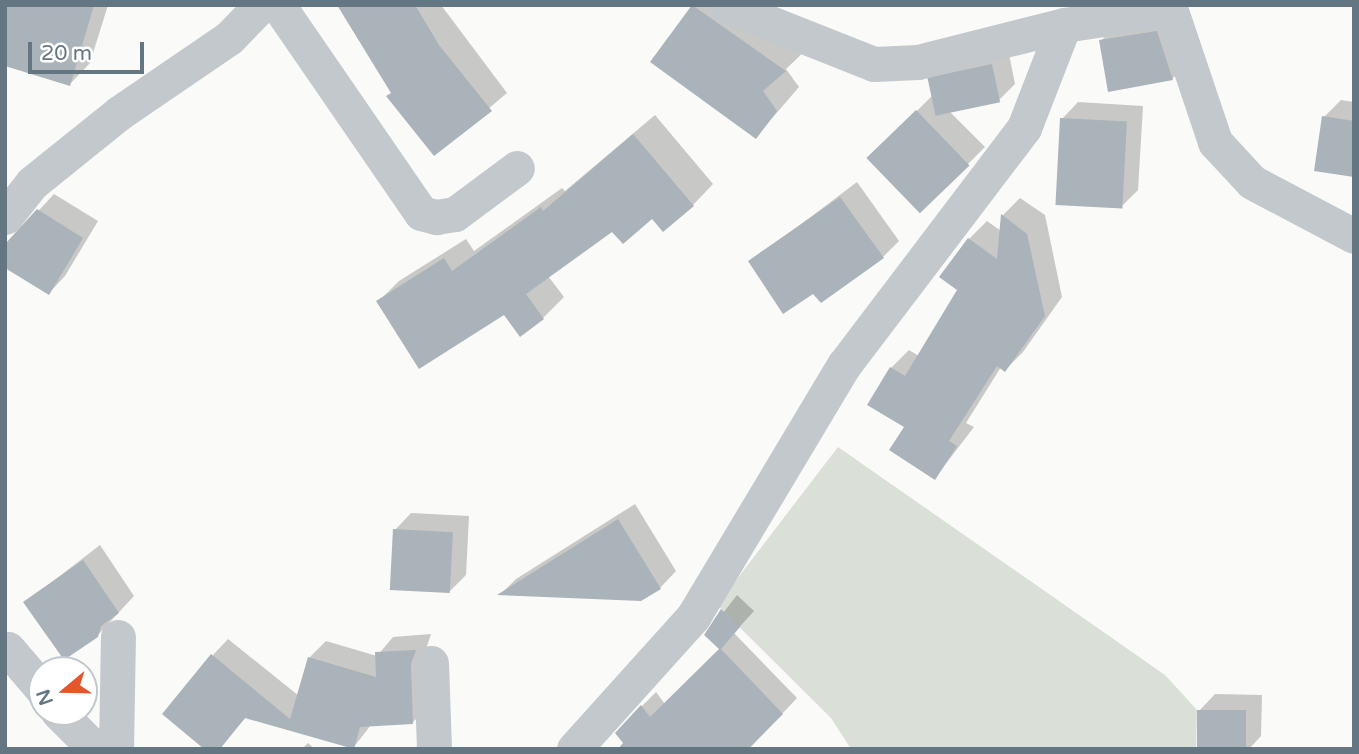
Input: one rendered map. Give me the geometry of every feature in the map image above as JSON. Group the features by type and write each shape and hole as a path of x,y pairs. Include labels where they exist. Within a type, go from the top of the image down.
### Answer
{"street":[{"path":"5,217 42,175 119,113 229,38 261,5"},
{"path":"278,5 421,213 436,217 455,214 517,168"},
{"path":"725,5 874,64 918,62 1064,25 1169,7 1215,142 1252,182 1354,236"},
{"path":"574,749 693,617 844,365 1024,128 1064,25"},
{"path":"116,749 118,637"},
{"path":"8,649 28,673"},
{"path":"431,663 433,749"},
{"path":"72,726 95,749"}],"shaded area":[{"path":"838,447 1165,675 1197,710 1196,749 851,749 831,718 717,605"}],"building":[{"path":"5,5 94,5 70,86 5,66"},
{"path":"337,5 415,5 439,45 492,111 434,156 386,96 391,93"},
{"path":"692,5 786,71 763,91 777,111 756,139 650,62"},
{"path":"1157,31 1173,80 1108,92 1099,40"},
{"path":"992,64 1000,102 936,116 927,78"},
{"path":"916,110 969,165 920,213 866,158"},
{"path":"1322,116 1354,121 1354,177 1314,171"},
{"path":"1060,118 1127,122 1122,208 1055,205"},
{"path":"633,134 694,206 663,232 652,219 623,244 612,232 526,294 544,319 520,337 504,315 419,369 376,301 444,258 452,271 541,207 543,211"},
{"path":"840,197 884,258 821,303 813,294 783,314 748,261"},
{"path":"37,209 83,238 49,295 5,268 5,244"},
{"path":"1001,214 1027,234 1045,316 1005,372 997,366 949,441 957,446 935,480 889,450 904,427 867,405 890,367 905,376 957,290 939,277 968,238 997,259"},
{"path":"618,519 661,589 641,601 497,595"},
{"path":"393,529 453,532 450,593 390,590"},
{"path":"83,560 119,613 101,626 98,637 70,656 61,656 23,602"},
{"path":"721,609 740,627 721,649 783,714 748,749 618,749 623,743 615,733 641,705 650,717 719,649 704,635"},
{"path":"416,650 411,664 413,724 360,727 354,749 245,718 220,749 204,749 162,714 211,654 290,719 308,657 376,677 375,652"},
{"path":"1197,710 1246,710 1246,749 1197,749"}]}
